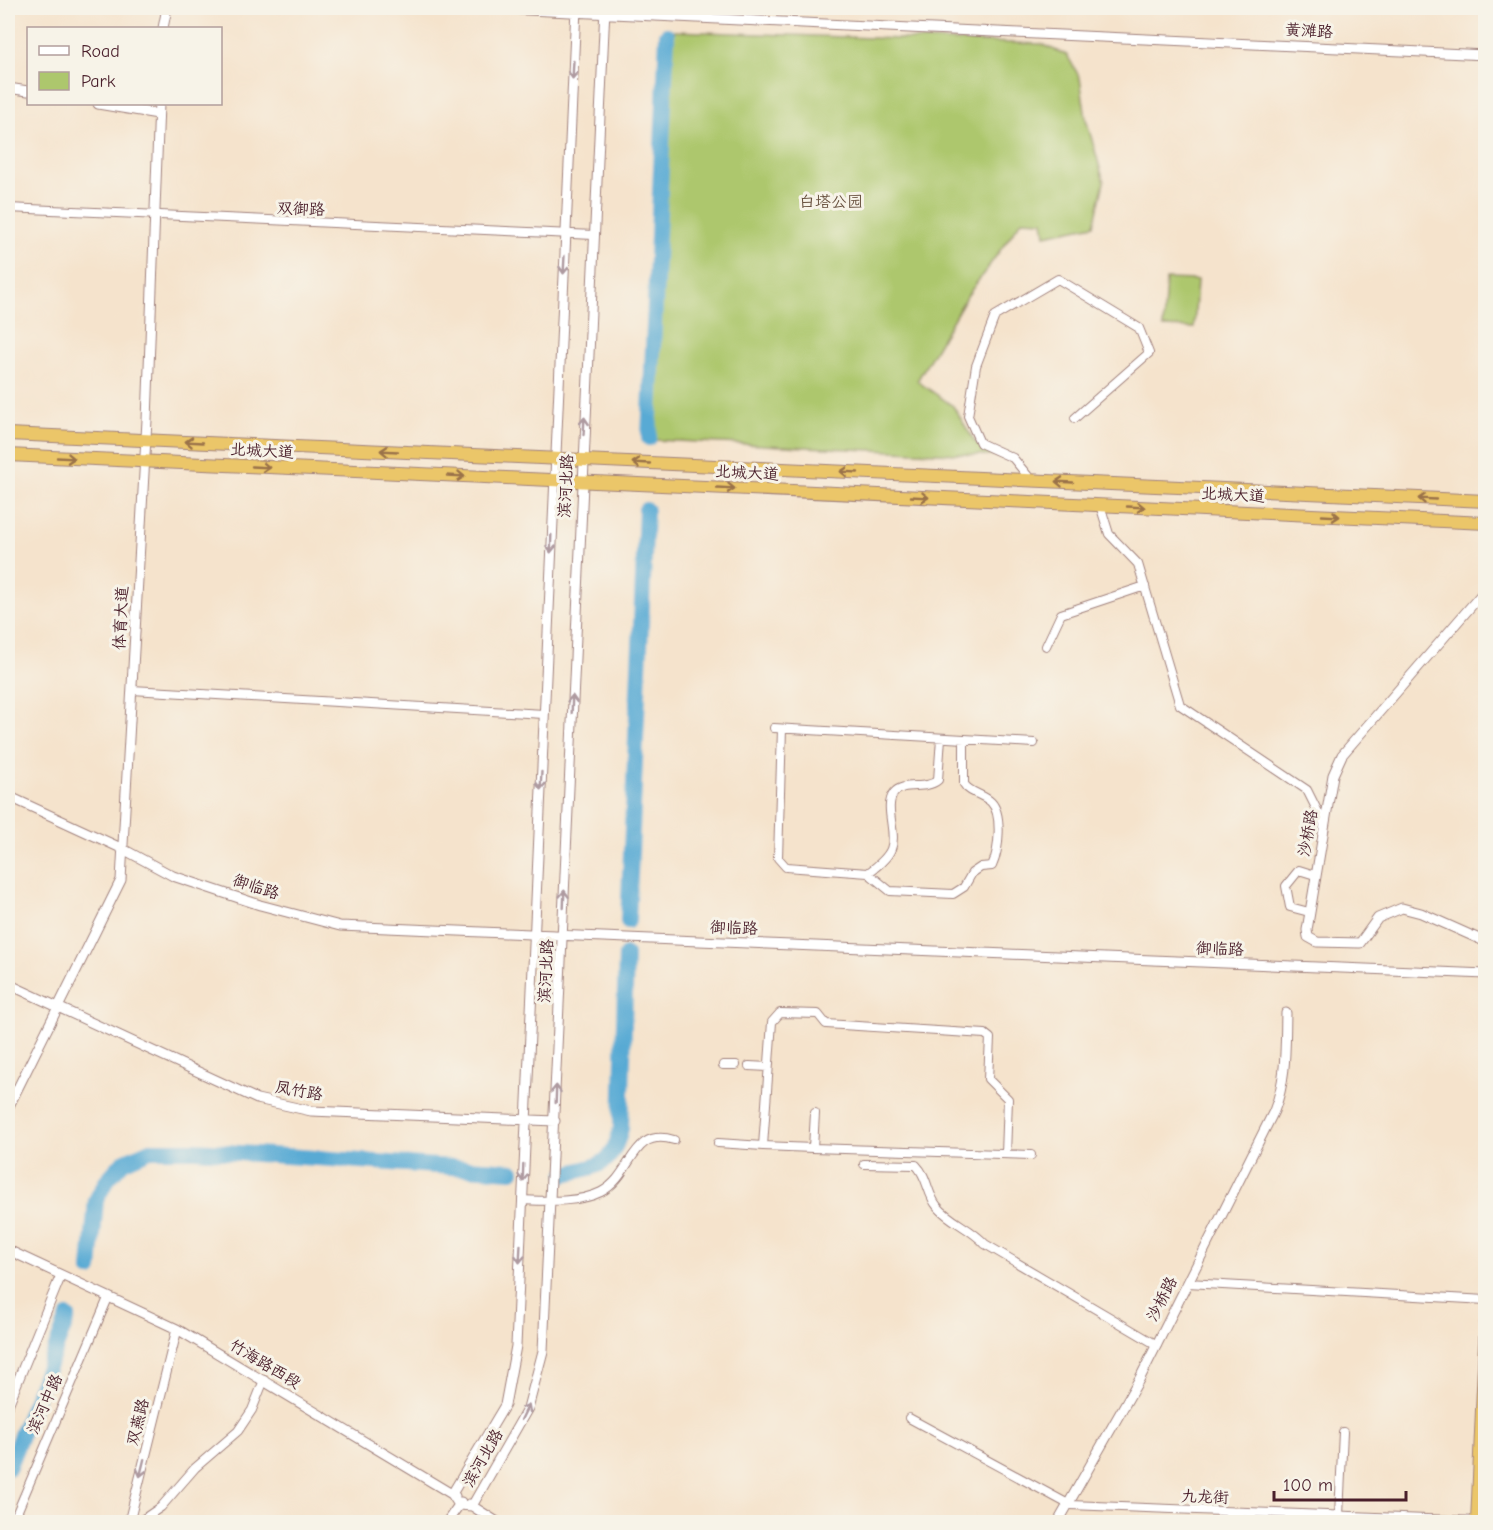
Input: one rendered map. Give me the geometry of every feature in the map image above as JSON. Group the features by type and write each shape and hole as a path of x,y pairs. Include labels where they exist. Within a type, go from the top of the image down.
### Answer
{"highway":[{"name":"北城大道","path":"8,434 1485,501"},
{"name":"北城大道","path":"8,456 1485,523"},
{"path":"1477,1522 1485,1320"}],"street":[{"path":"163,27 167,8"},
{"name":"黄滩路","path":"484,8 605,10 1485,55"},
{"name":"滨河北路","path":"576,10 516,1346 505,1405 452,1494 460,1502 472,1506 528,1408 543,1351 555,1122 582,460 605,10"},
{"path":"8,88 27,91"},
{"path":"104,105 158,114"},
{"name":"体育大道","path":"8,1108 121,880 146,440 159,105"},
{"name":"双御路","path":"8,208 153,217 594,235"},
{"path":"1032,481 1017,461 981,443 968,416 976,366 995,316 1058,279 1139,328 1149,352 1075,418"},
{"path":"1100,506 1109,534 1138,564 1180,705 1307,790 1324,824"},
{"path":"1046,646 1061,614 1145,586"},
{"name":"沙桥路","path":"1485,589 1342,755 1333,775 1309,912 1308,937 1317,942 1360,942 1378,918 1402,908 1421,913 1485,942"},
{"path":"132,690 544,714"},
{"path":"964,739 966,789 991,801 997,810 996,858 992,866 981,867 972,873 964,887 953,894 890,891 868,873 808,871 786,867 778,858 778,729 964,739 1034,743"},
{"path":"868,873 881,863 891,849 891,802 894,792 903,787 930,786 938,780 941,738"},
{"name":"御临路","path":"8,796 123,849 173,876 260,905 340,926 1485,974"},
{"path":"1309,912 1290,907 1286,886 1299,870 1316,875"},
{"name":"凤竹路","path":"8,984 257,1099 310,1111 555,1122"},
{"path":"763,1146 772,1022 780,1013 786,1012 818,1014 826,1024 985,1034 990,1038 988,1079 1008,1099 1006,1154"},
{"name":"沙桥路","path":"1058,1522 1070,1505 1157,1345 1279,1098 1286,1060 1286,1013"},
{"path":"723,1065 736,1065"},
{"path":"749,1066 768,1067"},
{"path":"813,1148 816,1113"},
{"path":"522,1197 551,1199 602,1191 620,1177 639,1146 646,1140 653,1137 674,1140"},
{"path":"718,1143 1031,1155"},
{"path":"864,1164 916,1165 926,1180 933,1201 946,1215 976,1234 985,1244 1157,1345"},
{"name":"竹海路西段","path":"8,1255 176,1332 452,1494"},
{"name":"滨河中路","path":"8,1405 60,1278"},
{"path":"1188,1283 1485,1300"},
{"name":"滨河中路","path":"13,1522 107,1300"},
{"name":"双燕路","path":"129,1522 176,1332"},
{"path":"139,1522 161,1507 195,1468 238,1431 252,1410 262,1382"},
{"name":"竹海路西段","path":"262,1382 460,1502 486,1522"},
{"path":"909,1418 1070,1505"},
{"path":"1339,1515 1343,1432"},
{"path":"447,1522 460,1502"},
{"name":"九龙街","path":"1070,1505 1477,1522"},
{"path":"472,1506 496,1522"}],"green space":[{"name":"白塔公园","path":"674,31 1041,44 1067,55 1080,78 1086,119 1104,182 1094,225 1045,235 1043,221 1022,220 965,299 917,381 953,406 975,442 1002,456 654,440"},
{"path":"1166,279 1197,280 1194,328 1163,327"}],"waterway":[{"path":"649,438 667,35"},
{"path":"628,921 646,510"},
{"path":"565,1174 603,1162 613,1150 621,1128 626,955"},
{"path":"90,1269 96,1200 107,1180 123,1162 150,1150 195,1150 512,1171"},
{"path":"8,1468 68,1317"}]}
